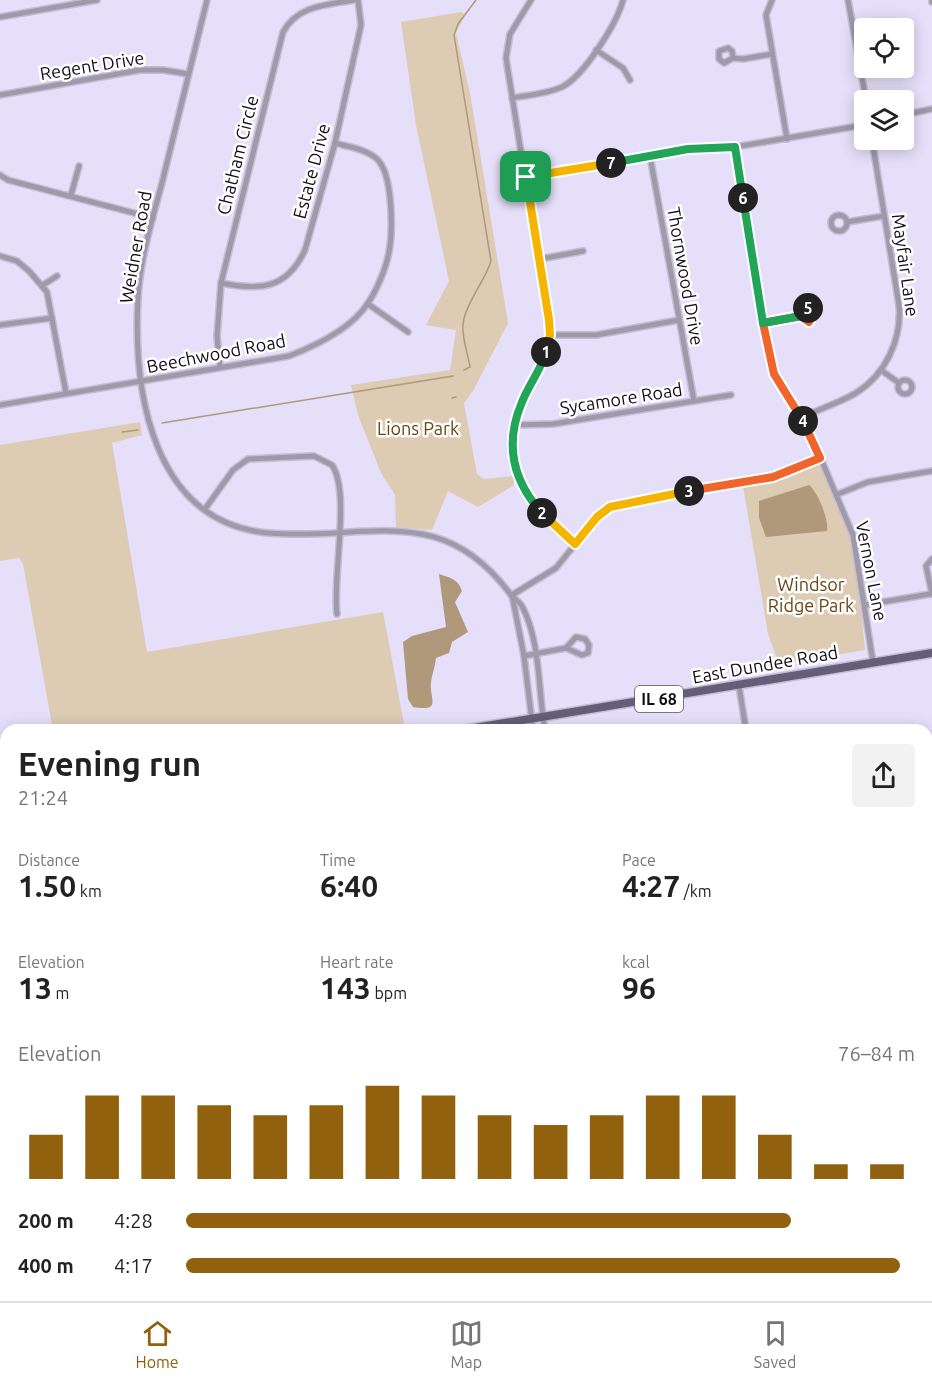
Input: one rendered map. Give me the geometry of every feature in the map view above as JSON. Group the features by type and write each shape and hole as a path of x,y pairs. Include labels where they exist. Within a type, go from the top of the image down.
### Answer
{"main road":[{"name":"East Dundee Road","path":"500,724 932,653"}],"street":[{"path":"0,17 97,0"},
{"name":"Weidner Road","path":"207,0 153,218 138,294 137,325 143,382 150,426 162,461 186,494 205,509 238,526 270,533 421,532 448,540 476,556 506,585 521,604 535,654 543,703 543,724"},
{"name":"Estate Drive","path":"221,283 255,287 271,285 285,278 298,265 305,250 335,143 361,25 356,0"},
{"name":"Chatham Circle","path":"220,367 217,336 221,283 283,32 294,17 304,10 356,0"},
{"path":"531,0 515,22 507,45 507,69 540,259 550,335 544,358 521,403 516,425 514,459 521,487 555,527 575,544"},
{"path":"512,98 550,91 567,84 580,72 596,50 614,22 623,0"},
{"path":"772,0 766,15 787,139"},
{"path":"848,0 864,90"},
{"path":"596,50 623,68 630,80"},
{"path":"733,58 743,59 772,54"},
{"name":"Regent Drive","path":"0,95 140,70 163,70 188,74"},
{"path":"914,113 932,110"},
{"path":"526,177 688,149 735,147 854,127"},
{"name":"Beechwood Road","path":"0,405 289,356 315,346 339,331 368,304 389,255 391,236 389,189 384,167 368,152 335,143"},
{"name":"Vernon Lane","path":"735,147 763,323 774,374 801,418 838,494 853,535 873,662"},
{"name":"Mayfair Lane","path":"801,418 855,393 881,370 894,346 900,320 874,150"},
{"name":"Thornwood Drive","path":"650,156 694,401"},
{"path":"71,195 79,166"},
{"path":"0,175 8,180 153,218"},
{"path":"847,222 884,216"},
{"path":"540,259 583,251"},
{"path":"0,256 17,261 43,285 52,318 66,393"},
{"path":"43,285 57,276"},
{"path":"368,304 408,332"},
{"path":"763,323 801,316"},
{"path":"0,325 52,318"},
{"path":"550,335 596,335 679,320"},
{"path":"881,370 900,383"},
{"name":"Sycamore Road","path":"516,425 553,424 731,395"},
{"path":"205,509 233,470 248,459 320,457 332,465 337,475 340,531 336,576 337,614"},
{"path":"512,595 556,568 603,511 621,503 773,477 820,458"},
{"path":"838,494 868,482 932,471"},
{"path":"865,605 931,594 926,566 932,559"},
{"name":"Weidner Road","path":"512,595 524,656 532,724"},
{"path":"524,656 566,648"},
{"path":"739,686 745,724"}],"green space":[{"name":"Lions Park","path":"461,12 465,15 456,33 470,93 508,323 473,391 464,403 477,474 484,479 514,476 514,485 478,507 448,491 432,530 396,527 395,495 381,473 358,415 351,385 450,370 456,330 426,325 449,281 416,125 401,22"},
{"path":"140,422 142,435 112,443 147,652 383,612 404,724 52,724 23,564 19,558 0,561 0,445"},
{"name":"Windsor Ridge Park","path":"819,464 850,535 859,590 865,650 779,664 768,634 743,486 786,479"}],"shaded area":[{"path":"809,485 822,506 827,531 766,537 759,518 759,501"},
{"path":"439,574 454,580 462,591 455,602 468,632 452,642 449,653 436,658 431,682 431,706 428,708 413,707 408,699 403,642 412,636 446,627"}],"waterway":[{"path":"464,370 470,367 463,336 464,318 491,261 454,35 458,24 476,0"},
{"path":"162,423 453,376"},
{"path":"452,398 456,397"},
{"path":"122,432 138,430"}],"route":[{"path":"526,177 550,335 540,368 521,403 516,425 514,459 521,487 555,527 575,544 603,511 621,503 773,477 820,458 801,418 774,374 763,323 801,316 803,320 809,322 814,318 814,312 808,308 803,310 801,316 763,323 735,147 688,149 526,177"}]}
